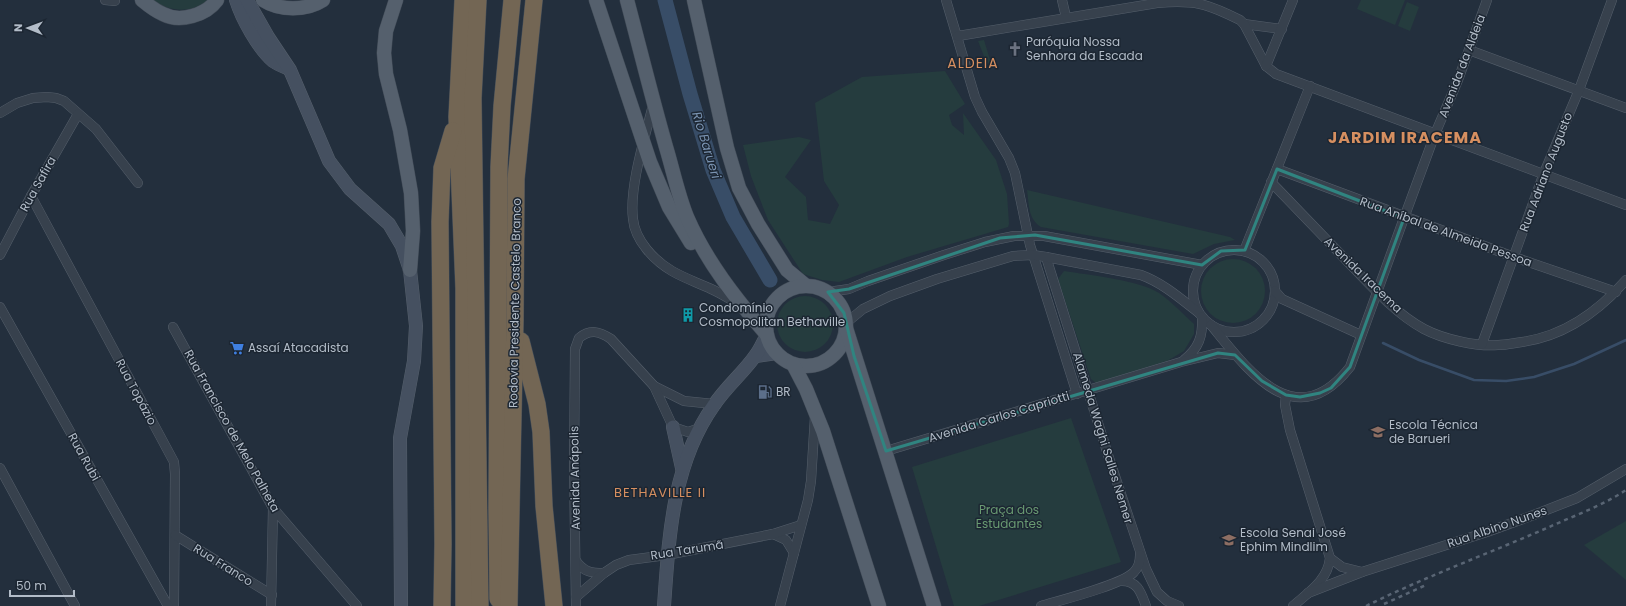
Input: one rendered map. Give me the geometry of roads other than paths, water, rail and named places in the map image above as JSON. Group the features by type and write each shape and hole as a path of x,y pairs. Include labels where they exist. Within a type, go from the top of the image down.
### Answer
{"highway":[{"path":"463,0 469,31 473,98 480,606"},
{"path":"442,606 443,536 440,222 442,168 457,117 469,31 478,0"},
{"name":"Rodovia Presidente Castelo Branco","path":"499,606 497,509 498,167 512,0"},
{"name":"Rodovia Presidente Castelo Branco","path":"510,606 516,320 516,179 534,0"},
{"path":"457,117 464,289 464,606"},
{"path":"498,269 516,320 537,404 541,432 544,506 554,606"}],"main road":[{"path":"142,0 164,15 177,17 193,16 203,12 217,0"},
{"path":"236,0 246,24 273,61 290,70"},
{"path":"246,0 290,70 329,161 350,189 389,224 402,246 410,270"},
{"path":"263,0 280,7 294,8 307,7 323,0"},
{"path":"396,0 386,31 384,53 386,74 400,130 411,193 412,231 410,270 416,326 414,361 400,438 401,606"},
{"path":"596,0 643,143 669,207 704,263 716,279 740,302"},
{"path":"627,0 653,102 687,216 709,259 740,302 767,335"},
{"path":"694,0 727,148 739,188 758,224 787,270 805,285"},
{"path":"846,326 844,337 840,346 830,358 812,365 802,366 793,364 782,358 777,353 771,345 767,335 766,322 767,316 776,299 786,290 805,285 820,288 828,292 839,304 844,313 846,326 934,606"},
{"path":"664,606 674,503 682,468 700,428 714,404 756,356 767,335"},
{"path":"756,356 777,353"},
{"path":"793,364 806,389 829,448 879,606"},
{"path":"673,427 682,468"}],"street":[{"path":"105,0 115,1"},
{"name":"Alameda Waghi Salles Nemer","path":"946,0 975,97 1009,158 1015,173 1027,235 1077,394"},
{"path":"1062,0 1066,17"},
{"path":"1266,66 1293,0"},
{"name":"Avenida da Aldeia","path":"1286,395 1300,397 1320,393 1331,388 1350,367 1435,134 1458,80 1487,0"},
{"name":"Rua Adriano Augusto","path":"1482,344 1544,173 1579,90 1612,0"},
{"path":"958,36 1144,2 1180,1 1207,5 1240,20 1244,24 1266,66 1276,74 1544,173 1626,205"},
{"path":"1244,24 1282,29"},
{"path":"1468,50 1626,108"},
{"path":"1244,251 1310,86"},
{"path":"0,113 17,103 39,97 56,98 64,101 96,129 138,183"},
{"path":"653,102 643,143 633,200 633,220 639,237 650,253 672,272 740,302"},
{"name":"Rua Safira","path":"0,255 31,196 78,114"},
{"name":"Rua Aníbal de Almeida Pessoa","path":"1277,169 1404,218 1514,258 1616,292"},
{"name":"Avenida Iracema","path":"1271,182 1377,292 1411,320 1424,329 1437,335 1497,346 1534,340 1554,334 1572,326 1591,314 1616,292 1626,280"},
{"name":"Rua Topázio","path":"31,196 174,462 174,606"},
{"path":"828,292 849,289 868,281 985,242 1000,238 1027,235 1044,236 1202,265"},
{"path":"1201,315 1194,303 1193,288 1195,276 1202,265 1212,255 1221,251 1235,249 1244,251 1259,258 1267,266 1272,276 1275,291 1272,304 1266,315 1257,324 1238,332 1229,332 1211,325"},
{"path":"846,326 863,309 890,296 1013,256 1033,255 1046,257 1148,277 1166,288 1201,315 1235,355 1262,381 1271,388 1286,395 1285,405 1290,430 1330,558 1326,574 1293,606"},
{"name":"Alameda Waghi Salles Nemer","path":"1046,257 1108,458 1149,577 1157,592 1167,601 1179,606"},
{"path":"1275,291 1281,298 1361,335"},
{"name":"Rua Rubi","path":"0,307 168,606"},
{"name":"Avenida Carlos Capriotti","path":"1181,362 1198,346 1201,335 1201,315"},
{"name":"Rua Francisco de Melo Palheta","path":"173,327 273,508 357,606"},
{"name":"Avenida Anápolis","path":"576,602 574,466 575,349 579,338 585,333 590,332 603,334 610,339 654,386"},
{"name":"Avenida Carlos Capriotti","path":"886,451 1181,362 1218,353 1235,355"},
{"path":"654,386 684,401 714,404"},
{"path":"654,386 673,427 688,432 700,428"},
{"path":"780,606 808,500 811,481 815,410"},
{"path":"0,468 75,606"},
{"name":"Rua Albino Nunes","path":"1308,593 1362,572 1487,532 1531,516 1577,498 1626,469"},
{"path":"271,606 273,508"},
{"name":"Rua Tarumã","path":"576,602 604,573 616,565 629,560 668,555 774,534 801,526"},
{"path":"774,534 781,536 786,540 794,553"},
{"name":"Rua Franco","path":"175,535 272,595"},
{"path":"1041,606 1122,581 1131,575 1138,567 1140,552"},
{"path":"1330,558 1342,567 1362,572"},
{"path":"576,561 582,569 586,571 591,573 604,573"},
{"path":"1122,581 1130,582 1137,586 1146,606"}],"waterway":[{"name":"Rio Barueri","path":"665,0 690,94 713,170 733,217 770,280"},
{"path":"1383,343 1419,360 1474,380 1506,381 1534,377 1574,364 1626,340"}],"railway":[{"path":"1366,606 1433,575 1524,538 1587,510 1626,490"},
{"path":"1384,604 1426,585"}],"place":[{"name":"Paróquia Nossa Senhora da Escada","path":"1015,49"},
{"name":"Condomínio Cosmopolitan Bethaville","path":"688,315"},
{"name":"Assaí Atacadista","path":"237,348"},
{"name":"BR","path":"765,392"},
{"name":"Escola Técnica de Barueri","path":"1378,432"},
{"name":"Escola Senai José Ephim Mindlim","path":"1229,540"}],"district":[{"name":"ALDEIA","path":"973,63"},
{"name":"JARDIM IRACEMA","path":"1405,137"},
{"name":"BETHAVILLE II","path":"660,492"}],"park label":[{"name":"Praça dos Estudantes","path":"1009,517"}]}
